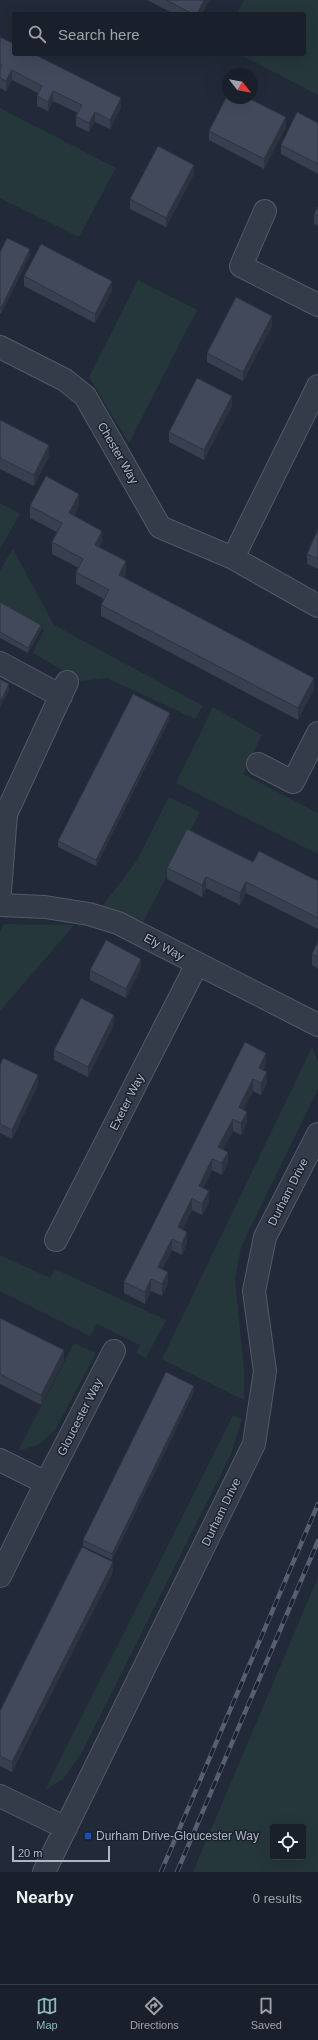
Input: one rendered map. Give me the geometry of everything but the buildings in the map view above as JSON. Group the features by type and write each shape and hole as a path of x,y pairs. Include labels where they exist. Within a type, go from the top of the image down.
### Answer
{"street":[{"path":"265,211 241,266 318,305"},
{"name":"Chester Way","path":"0,347 65,380 85,396 160,527 233,558 318,606"},
{"path":"233,558 318,386"},
{"path":"0,663 64,689 6,814 0,891"},
{"path":"258,764 293,782 318,733"},
{"name":"Ely Way","path":"0,905 45,906 89,914 118,923 318,1025"},
{"name":"Exeter Way","path":"56,1240 197,964"},
{"name":"Durham Drive","path":"44,1872 254,1444 265,1371 254,1291 266,1237 318,1134"},
{"name":"Gloucester Way","path":"0,1576 114,1351"},
{"path":"0,1460 46,1483"},
{"path":"0,1796 66,1828"}],"shaded area":[{"path":"244,0 318,0 318,95 243,56 306,56 306,12 238,12"},
{"path":"0,108 116,168 79,237 0,198"},
{"path":"138,280 197,310 129,443 89,377"},
{"path":"0,503 20,514 0,549"},
{"path":"13,549 54,625 203,706 195,719 107,678 81,681 33,653 44,630 0,606 0,571"},
{"path":"213,707 262,735 243,774 318,813 318,854 176,783"},
{"path":"169,797 200,812 143,922 103,905 138,859"},
{"path":"4,924 74,925 0,1011 0,932"},
{"path":"312,1047 318,1062 318,1089 241,1247 235,1280 244,1370 244,1400 162,1359"},
{"path":"0,1255 50,1278 55,1269 166,1320 146,1358 136,1353 140,1345 97,1324 90,1336 0,1291"},
{"path":"74,1343 96,1353 55,1430 38,1445 18,1451"},
{"path":"233,1415 242,1419 231,1454 82,1752 63,1779 45,1790"},
{"path":"318,1577 318,1872 193,1872"}],"railway":[{"path":"161,1872 318,1504"},
{"path":"177,1872 318,1541"}],"place":[{"name":"Durham Drive-Gloucester Way","path":"88,1836"}]}
